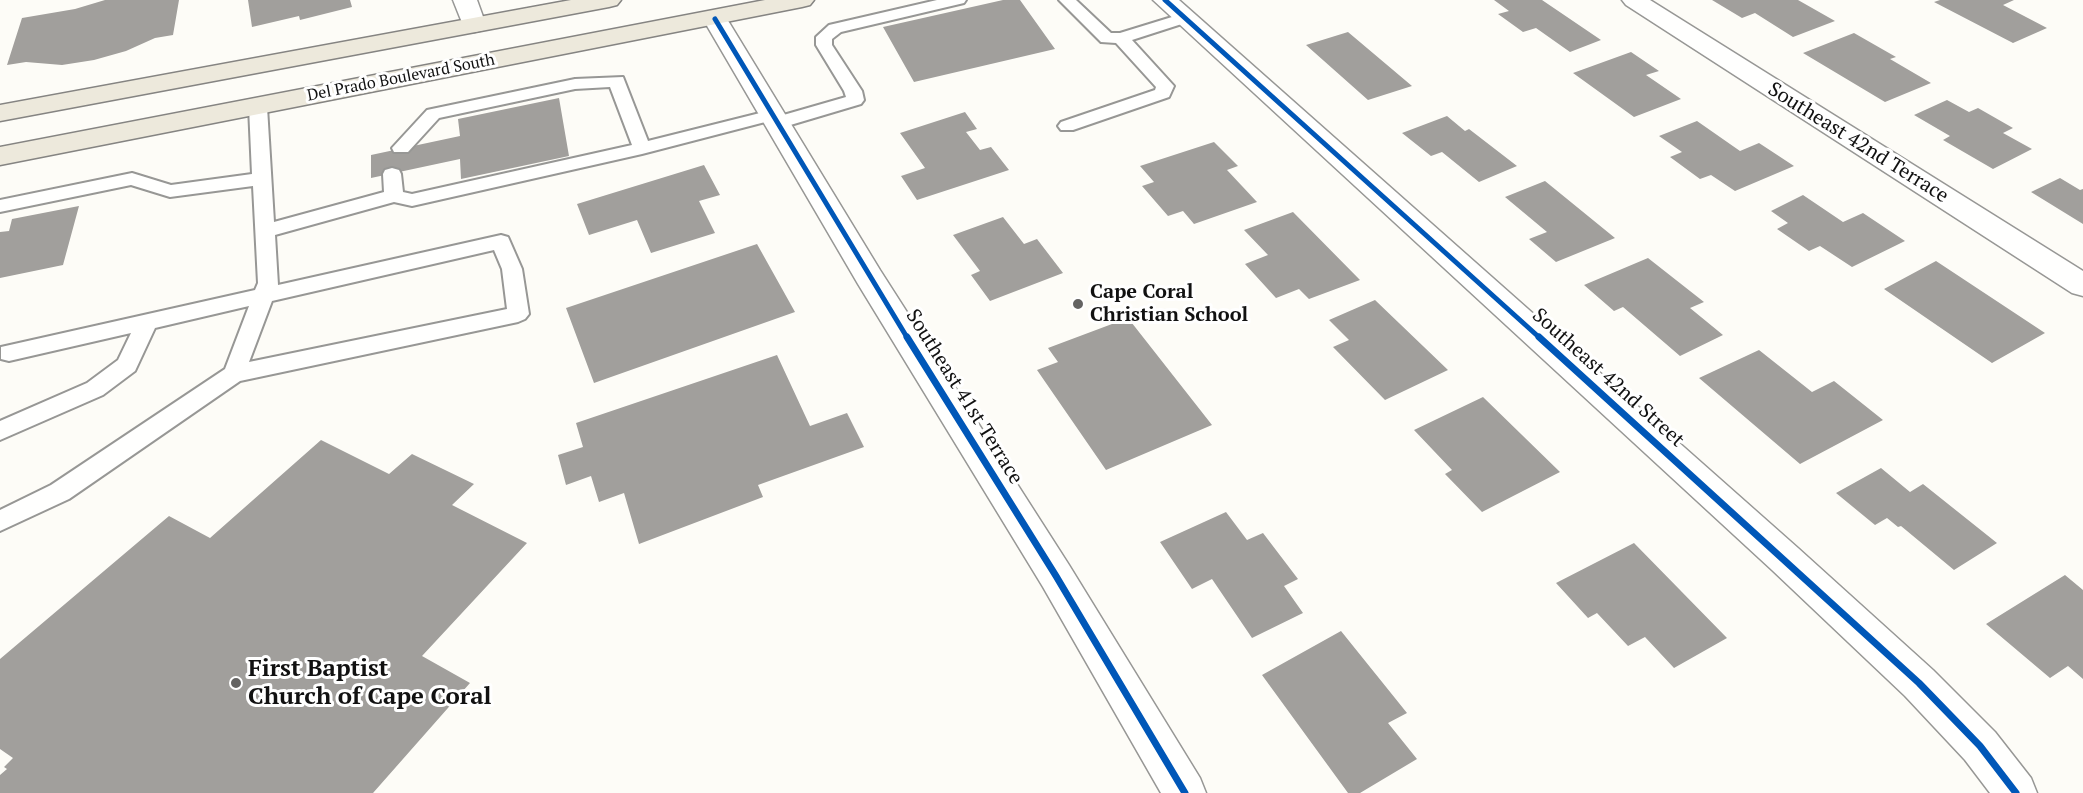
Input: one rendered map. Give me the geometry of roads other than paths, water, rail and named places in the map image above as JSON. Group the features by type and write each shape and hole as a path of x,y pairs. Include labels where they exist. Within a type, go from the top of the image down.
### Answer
{"main road":[{"name":"Del Prado Boulevard South","path":"0,113 609,0"},
{"name":"Del Prado Boulevard South","path":"0,156 258,107 724,9 802,0"},
{"path":"424,73 459,50 474,25"}],"street":[{"path":"465,0 474,25"},
{"name":"Southeast 42nd Terrace","path":"1634,0 2083,285"},
{"name":"Southeast 41st Terrace","path":"724,9 775,119 869,277 1056,576 1185,793"},
{"name":"Southeast 42nd Street","path":"1175,9 1785,559 1919,683 1980,746 2016,793"}],"lane":[{"path":"266,231 394,196 412,200 855,100 853,91 824,45 824,37 835,28 958,0"},
{"path":"1067,0 1107,38 1121,38 1175,9"},
{"path":"1067,126 1163,93 1166,86 1121,38"},
{"path":"401,148 433,114 575,84 617,81 642,148"},
{"path":"234,374 268,283 258,107"},
{"path":"392,174 394,196"},
{"path":"0,206 132,179 170,192 263,179"},
{"path":"0,521 60,492 234,374 518,314 512,270 501,242 9,353"},
{"path":"0,430 95,389 127,365 147,321"}],"place":[{"name":"Cape Coral Christian School","path":"1078,304"},
{"name":"First Baptist Church of Cape Coral","path":"236,683"}]}
